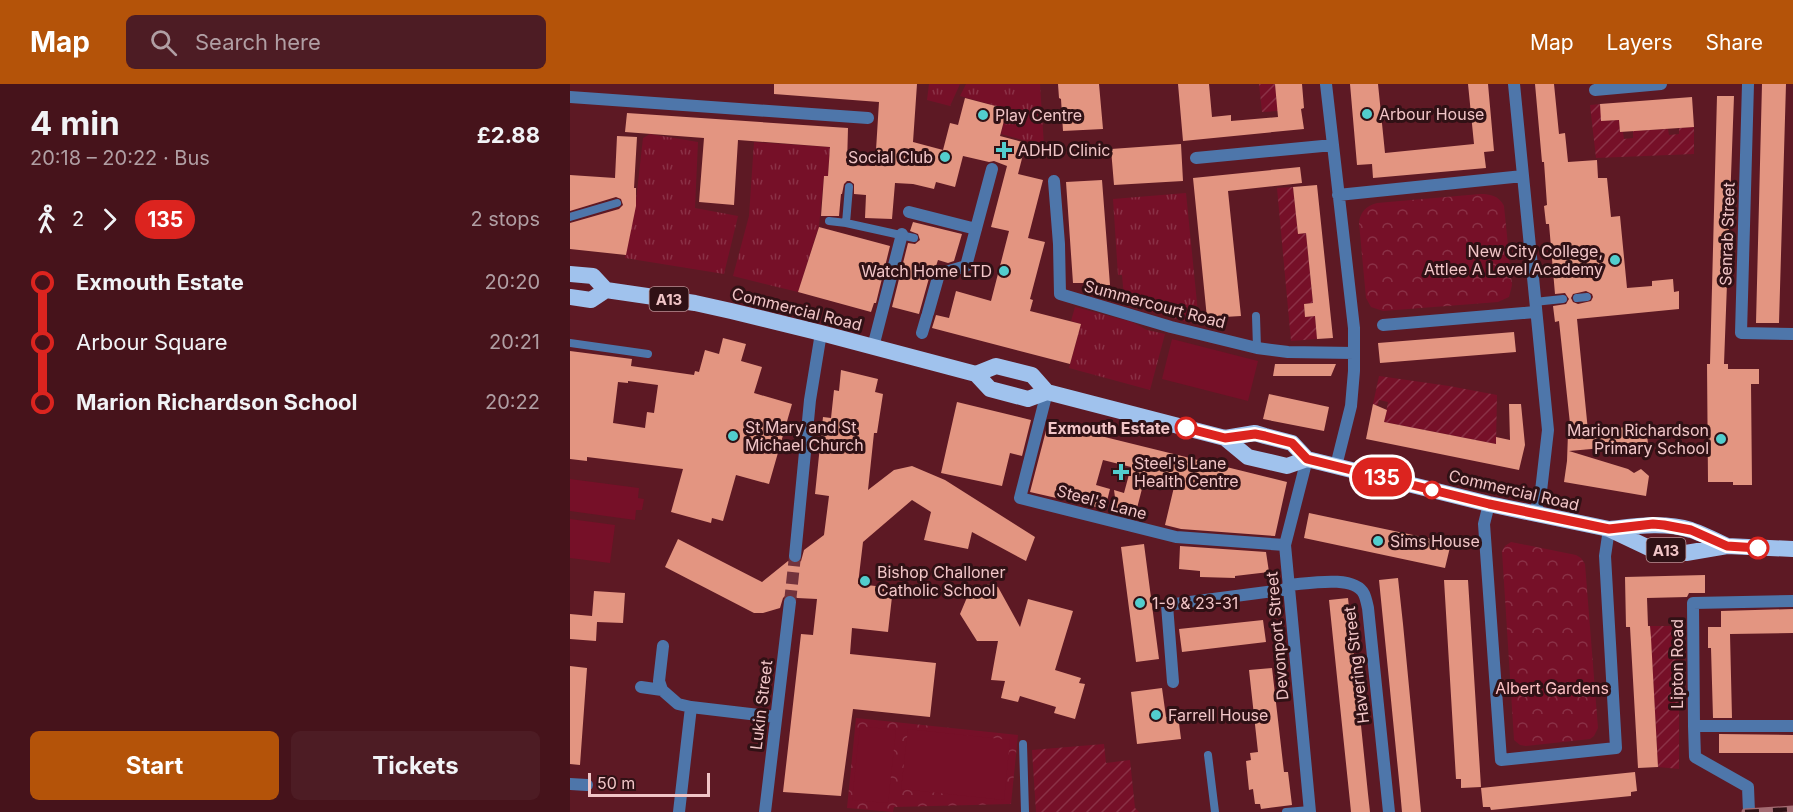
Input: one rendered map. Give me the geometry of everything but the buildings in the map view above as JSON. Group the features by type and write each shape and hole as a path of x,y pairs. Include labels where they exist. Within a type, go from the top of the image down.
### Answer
{"highway":[{"name":"Commercial Road","path":"570,274 592,276 606,290 704,305 822,333 976,374 990,389 1028,399 1047,392"},
{"name":"Commercial Road","path":"570,297 591,300 606,290"},
{"name":"Commercial Road","path":"976,374 996,366 1032,375 1047,392 1225,438 1255,434 1274,438 1292,443 1307,459"},
{"name":"Commercial Road","path":"1225,438 1248,457 1287,466 1307,459 1489,504 1609,529 1649,548 1686,553 1727,546 1793,549"},
{"name":"Commercial Road","path":"1609,529 1664,525 1691,530 1727,546"}],"street":[{"path":"1326,84 1354,328 1351,406 1336,466"},
{"path":"1514,84 1548,430 1541,490 1535,514"},
{"path":"1595,90 1654,84"},
{"name":"Senrab Street","path":"1748,84 1741,333 1793,334"},
{"path":"570,97 868,118"},
{"path":"1197,158 1333,145"},
{"path":"922,333 939,274 966,266 992,169"},
{"path":"1338,195 1523,176"},
{"name":"Summercourt Road","path":"1054,181 1059,244 1059,294 1171,327 1257,348 1288,352 1354,353"},
{"path":"909,212 976,229"},
{"path":"873,347 908,236"},
{"path":"1383,325 1535,307"},
{"path":"795,556 810,400 822,333"},
{"name":"Steel's Lane","path":"1047,392 1020,498 1162,535 1285,545"},
{"name":"Devonport Street","path":"1307,459 1285,545 1310,811"},
{"path":"1489,504 1484,524 1501,760 1617,748 1605,556 1609,529"},
{"name":"Havering Street","path":"1173,682 1167,605 1338,582 1350,583 1360,588 1368,608 1389,812"},
{"name":"Lipton Road","path":"1793,601 1693,603 1694,726 1793,726"},
{"name":"Lukin Street","path":"765,812 790,602"},
{"path":"663,646 659,681 662,690 678,704 776,717"},
{"path":"641,687 662,690"},
{"path":"679,812 691,707"},
{"path":"1694,726 1695,757 1748,787 1749,812"},
{"path":"570,784 587,785"}],"lane":[{"path":"846,223 849,186"},
{"path":"570,217 617,203"},
{"path":"829,221 908,236"},
{"path":"1577,298 1587,297"},
{"path":"1535,307 1563,299"},
{"path":"1256,316 1257,348"},
{"path":"570,343 648,354"},
{"path":"1023,744 1025,812"},
{"path":"1208,755 1215,812"},
{"path":"1286,812 1310,811"}],"green space":[{"path":"929,84 960,84 950,106 927,100"},
{"path":"966,84 1040,84 1044,146 1001,134 1007,109 960,96"},
{"path":"1259,84 1275,84 1278,111 1262,112"},
{"path":"1600,104 1602,121 1619,120 1620,132 1623,132 1624,139 1633,138 1633,131 1668,129 1669,135 1679,134 1679,128 1694,127 1694,154 1596,158 1590,105"},
{"path":"650,134 698,142 695,208 738,216 724,274 625,258 635,209 643,138"},
{"path":"754,142 830,147 828,176 824,176 819,226 798,292 733,276 749,216"},
{"path":"1293,187 1298,234 1306,233 1313,303 1304,304 1305,317 1315,316 1317,339 1291,341 1277,188"},
{"path":"1186,193 1198,313 1194,312 1191,323 1149,311 1144,304 1124,297 1122,275 1118,275 1113,199"},
{"path":"1480,194 1494,196 1504,206 1512,285 1509,297 1498,302 1383,311 1371,307 1366,298 1359,223 1364,210 1377,203"},
{"path":"1075,307 1132,322 1147,330 1165,334 1150,390 1069,368 1081,324 1071,321"},
{"path":"1172,339 1258,361 1248,401 1162,379"},
{"path":"1379,376 1497,395 1496,444 1384,422 1388,402 1379,400 1377,406 1373,404"},
{"path":"570,479 639,488 638,498 644,499 642,510 636,510 635,520 570,511"},
{"path":"570,519 615,525 610,563 570,558"},
{"name":"Albert Gardens","path":"1511,542 1576,555 1585,564 1598,728 1590,739 1526,746 1514,740 1502,551"},
{"path":"1650,626 1679,626 1679,769 1658,767"},
{"path":"856,718 1018,735 1011,804 894,807 893,812 847,808"},
{"path":"860,726 896,730 888,803 852,800"},
{"path":"908,729 1010,740 1004,800 901,789"},
{"path":"1104,744 1106,763 1130,760 1135,808 1139,812 1036,812 1032,750"}],"tunnel":[{"path":"790,602 795,556"}],"railway":[{"path":"1745,812 1793,809"}],"bus line":[{"name":"135","path":"1186,428 1225,438 1255,434 1292,443 1307,459 1489,504 1609,529 1664,525 1691,530 1727,546 1758,548"}],"place":[{"name":"Arbour House","path":"1367,114"},
{"name":"Play Centre","path":"983,115"},
{"name":"ADHD Clinic","path":"1004,150"},
{"name":"Social Club","path":"945,157"},
{"name":"New City College, Attlee A Level Academy","path":"1615,260"},
{"name":"Watch Home LTD","path":"1004,271"},
{"name":"Exmouth Estate","path":"1186,428"},
{"name":"St Mary and St Michael Church","path":"733,436"},
{"name":"Marion Richardson Primary School","path":"1721,439"},
{"name":"Steel's Lane Health Centre","path":"1121,472"},
{"name":"Sims House","path":"1378,541"},
{"name":"Bishop Challoner Catholic School","path":"865,581"},
{"name":"1-9 & 23-31","path":"1140,603"},
{"name":"Farrell House","path":"1156,715"}]}
